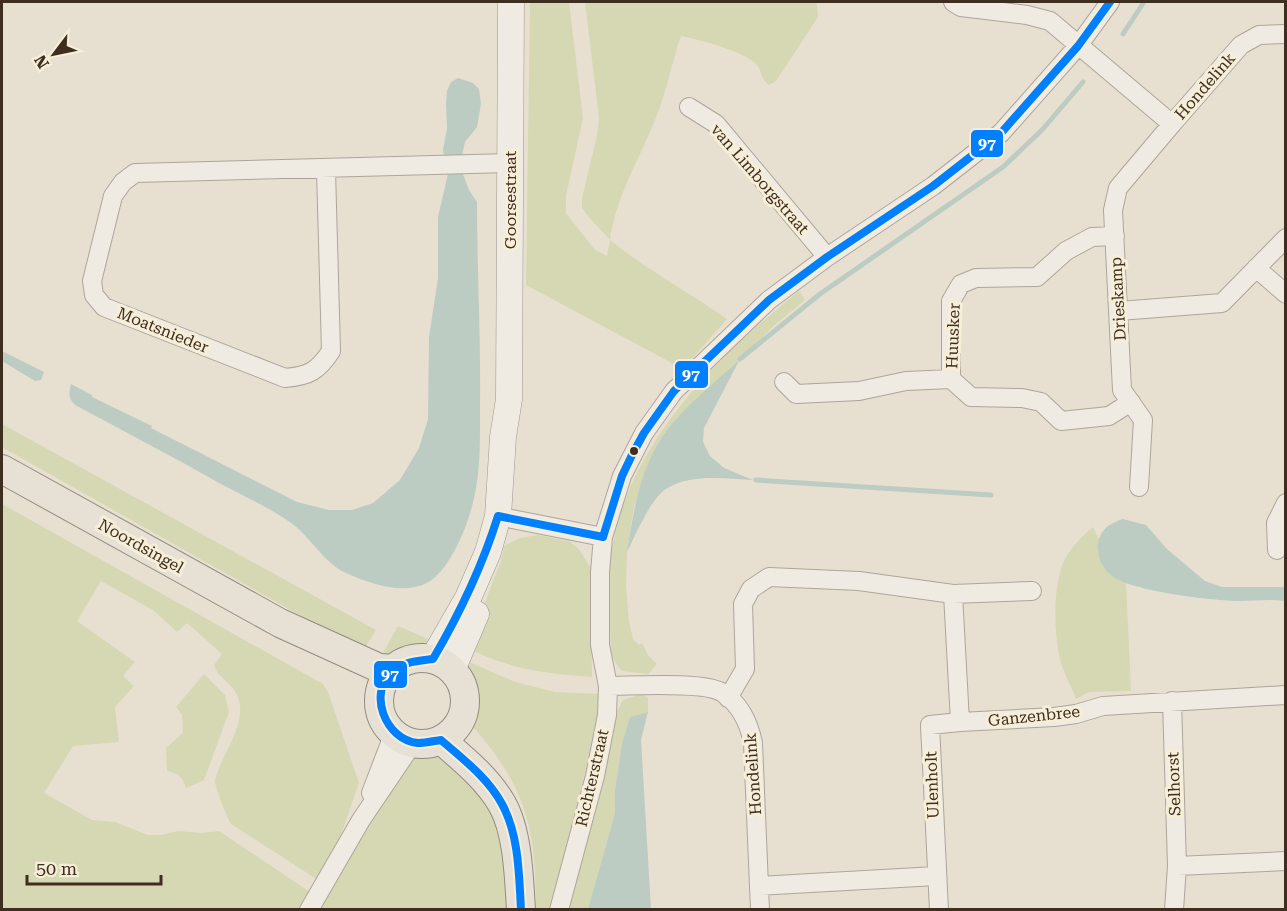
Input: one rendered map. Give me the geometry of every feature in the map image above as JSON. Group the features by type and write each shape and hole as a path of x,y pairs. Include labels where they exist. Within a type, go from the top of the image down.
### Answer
{"main road":[{"name":"Goorsestraat","path":"442,665 468,598 505,518 503,437 509,399 511,2"},
{"name":"Noordsingel","path":"2,469 280,623 379,668 387,681"},
{"path":"427,734 464,710 465,695 460,681 442,665 419,658 408,660 387,681 380,710 384,720 427,734 463,758 488,784 503,806 510,826 519,864 521,909"}],"street":[{"name":"Hondelink","path":"953,2 961,7 1027,15 1050,21 1172,124 1241,45 1259,35 1286,34"},
{"name":"Richterstraat","path":"559,909 602,750 607,715 608,686 600,645 600,572 603,537 622,476 644,433 674,392 769,300 827,257 933,186 1001,134 1078,46 1110,2"},
{"name":"van Limborgstraat","path":"689,107 716,124 827,257"},
{"name":"Drieskamp","path":"1139,487 1143,420 1122,390 1113,210 1118,188 1172,124"},
{"name":"Moatsnieder","path":"326,170 331,351 321,367 302,377 285,378 104,307 94,295 92,281 112,196 123,182 135,173 326,170 510,163"},
{"name":"Huusker","path":"951,379 951,301 961,284 976,278 1037,277 1074,246 1092,237 1115,236"},
{"path":"1119,311 1222,303 1286,238"},
{"path":"1256,268 1286,294"},
{"name":"Huusker","path":"784,382 796,394 859,391 906,381 951,379 971,397 1022,398 1041,402 1060,421 1109,416 1131,402"},
{"path":"1277,550 1276,523 1286,503"},
{"path":"505,518 603,537"},
{"path":"728,698 745,669 743,604 751,589 769,577 859,581 953,594 1032,591"},
{"path":"953,594 960,722"},
{"name":"Hondelink","path":"608,686 701,687 721,691 748,722 753,743 760,909"},
{"name":"Ganzenbree","path":"960,722 1054,717 1076,714 1103,706 1172,701 1281,699"},
{"name":"Selhorst","path":"1172,701 1177,866 1174,909"},
{"name":"Ulenholt","path":"939,909 930,724 960,722"},
{"path":"309,909 361,820 427,734"},
{"path":"1177,866 1286,861"},
{"path":"759,886 936,876"}],"green space":[{"path":"530,2 569,2 583,118 566,196 566,213 595,250 607,256 610,240 727,319 683,369 526,285"},
{"path":"585,2 815,2 818,17 776,81 769,85 752,60 721,47 681,36 661,105 618,207 610,240 582,208 582,198 599,118"},
{"path":"799,291 805,300 776,324 676,420 660,440 634,506 627,552 626,586 633,639 639,645 642,643 648,655 657,664 648,674 622,671 611,654 608,581 616,528 630,487 650,449 703,379 766,318"},
{"path":"2,424 376,630 363,651 2,447"},
{"path":"2,504 323,684 328,692 359,783 330,866 321,882 231,824 227,816 215,781 237,727 240,706 235,691 218,673 214,665 222,654 187,623 177,632 153,610 101,581 77,621 135,662 123,676 134,686 115,707 119,742 73,746 44,793 92,820 115,822 148,835 178,831 202,833 219,831 313,894 304,909 2,909"},
{"path":"1093,527 1099,539 1097,552 1113,577 1126,583 1131,691 1089,692 1076,699 1059,655 1055,621 1057,585 1066,558 1076,543"},
{"path":"538,535 569,541 579,549 590,567 592,677 514,666 467,648 501,561 504,546 520,538"},
{"path":"398,626 435,642 409,654 380,658"},
{"path":"467,661 515,682 555,692 601,694 588,761 551,909 536,909 534,856 525,811 517,791 506,770 473,727 473,700 461,676"},
{"path":"204,674 225,695 229,712 204,780 186,788 180,776 167,771 166,748 183,733 182,715 176,707"},
{"path":"642,694 648,698 648,712 630,717 622,743 615,790 615,813 588,909 569,910 613,718 623,700"},
{"path":"421,751 447,758 499,816 509,909 320,910 404,763"}],"shaded area":[{"path":"458,78 473,83 479,89 481,104 477,127 465,142 462,155 463,174 477,202 480,446 477,485 465,529 449,561 435,578 427,583 407,588 387,587 339,570 283,517 75,405 70,398 70,390 71,384 92,397 152,426 151,428 297,502 329,510 352,510 373,503 400,480 419,448 428,419 429,337 438,278 438,217 448,174 443,150 447,128 447,91 451,82"},
{"path":"2,351 44,372 41,380 35,381 2,361"},
{"path":"740,359 704,428 703,442 710,456 724,468 753,480 697,479 666,489 649,509 627,552 634,509 642,481 659,442 676,419"},
{"path":"1123,519 1146,525 1167,549 1205,581 1222,587 1285,587 1285,601 1227,601 1193,597 1154,591 1112,576 1100,559 1098,544 1105,528"},
{"path":"648,712 641,740 651,909 588,909 615,813 615,790 622,743 630,717"}],"waterway":[{"path":"1123,34 1144,2"},
{"path":"740,359 820,294 1003,167 1042,130 1083,82"},
{"path":"756,480 991,495"}],"transit line":[{"name":"97","path":"603,537 622,476 632,455 644,433 674,391 769,300 827,257 933,186 1001,133 1078,46 1110,2"},
{"name":"97","path":"521,910 515,842 502,804 475,769 441,740 418,743 406,740 397,733 383,714 381,691 385,680 393,671 412,662 433,659 470,589 498,516 603,537"}]}
